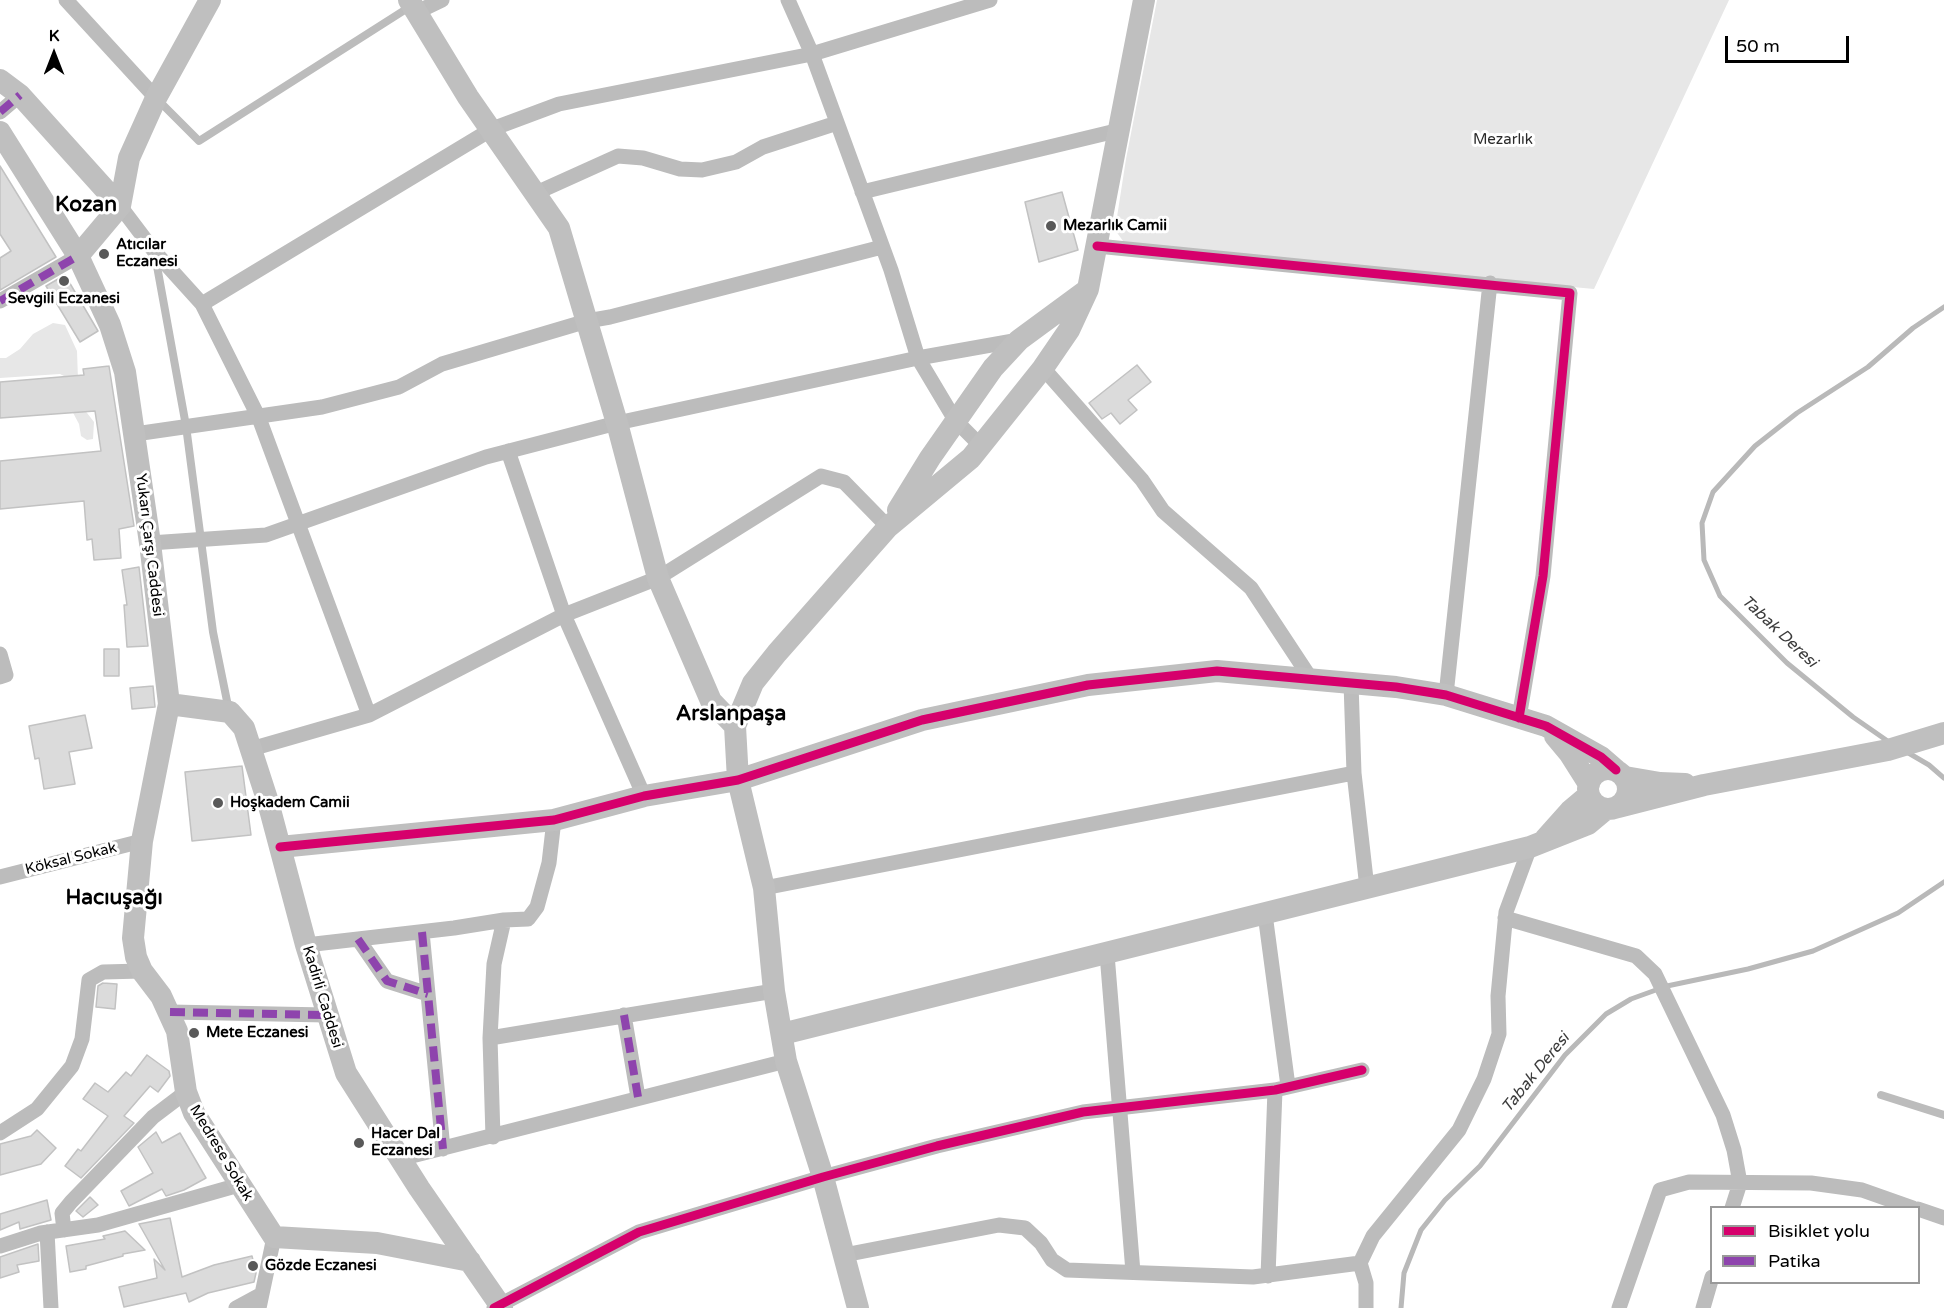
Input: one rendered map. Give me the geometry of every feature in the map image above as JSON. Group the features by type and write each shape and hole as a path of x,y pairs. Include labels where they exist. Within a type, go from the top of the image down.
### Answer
{"street":[{"path":"66,0 156,98"},
{"path":"0,301 78,256 120,206 129,158 156,98 210,0"},
{"path":"442,0 413,6 468,98 492,129 559,228 617,423 658,578 711,701 735,726"},
{"path":"788,0 812,54 882,247 918,358 955,420 981,446"},
{"path":"202,304 492,129 559,104 812,54 990,0"},
{"path":"888,527 971,458 1043,368 1069,330 1088,289 1144,0"},
{"path":"0,80 20,95 120,206 154,251 202,304 259,418 369,715"},
{"path":"0,112 20,95"},
{"path":"536,194 618,156 643,158 680,169 702,170 736,162 763,147 837,123"},
{"path":"862,192 1120,130"},
{"name":"Yukarı Çarşı Caddesi","path":"0,132 78,256 119,346 135,434 169,704 142,841"},
{"path":"1097,246 1490,283 1570,293 1543,576 1519,718"},
{"path":"135,434 259,418 322,407 399,387 442,364 587,321 882,247"},
{"path":"1446,695 1490,283"},
{"path":"858,1308 823,1177 786,1061 774,991 764,888 738,780 735,726 753,683 888,527 955,420 993,368 1019,340 1088,289"},
{"path":"150,543 266,536 508,451 617,423 918,358 1019,340"},
{"path":"1043,368 1142,480 1163,511 1251,588 1311,679"},
{"path":"508,451 564,615 644,796"},
{"path":"251,748 369,715 564,615 658,578 821,476 844,482 888,527"},
{"path":"0,654 6,675 0,677"},
{"path":"280,847 554,820 644,796 738,780 922,720 1088,685 1218,670 1446,695 1546,726 1601,757 1621,773 1629,788 1626,799 1601,799"},
{"path":"1351,683 1354,773 1367,888"},
{"path":"169,704 230,712"},
{"name":"Kadirli Caddesi","path":"230,712 244,728 251,748 306,945 346,1072 400,1159 499,1307"},
{"path":"1546,726 1570,753 1601,799"},
{"path":"1601,799 1704,784 1888,750 1944,733"},
{"path":"782,1034 1536,845 1588,824 1601,799 1594,774 1605,769 1660,783 1704,784"},
{"path":"764,888 1354,773"},
{"path":"306,945 528,919 537,907 549,863 554,820"},
{"name":"Köksal Sokak","path":"0,877 142,841"},
{"name":"Medrese Sokak","path":"142,841 133,938 136,957 142,971 170,1012 177,1030 186,1092 206,1134 274,1237"},
{"path":"1366,1308 1366,1283 1360,1263 1383,1221 1459,1130 1484,1079 1499,1034 1498,996 1505,918 1536,845"},
{"path":"1265,914 1282,1088 1268,1276"},
{"path":"1505,918 1636,956 1655,974 1723,1115 1734,1150 1740,1183 1733,1206"},
{"path":"493,1137 490,1038 494,964 504,920"},
{"path":"422,932 443,1149"},
{"path":"358,939 387,981 428,994"},
{"path":"1107,954 1133,1272"},
{"path":"0,1133 37,1109 72,1066 81,1039 89,980 103,972 142,971"},
{"path":"490,1038 774,991"},
{"path":"170,1012 327,1015"},
{"path":"624,1015 638,1097"},
{"path":"400,1159 786,1061"},
{"path":"499,1307 639,1232 823,1177 937,1146 1083,1112 1282,1088 1362,1070"},
{"path":"64,1230 62,1213 71,1202 153,1117 186,1092"},
{"path":"1619,1308 1660,1190 1689,1182 1811,1183 1862,1190 1907,1206"},
{"path":"0,1246 47,1232 98,1225 240,1185"},
{"path":"1920,1210 1944,1218"},
{"path":"844,1255 999,1225 1025,1228 1041,1243 1052,1260 1067,1270 1204,1276 1268,1276 1360,1263"},
{"path":"47,1232 51,1308"},
{"path":"236,1308 260,1302 274,1237 377,1243 470,1261"},
{"path":"1703,1308 1710,1284"}],"lane":[{"path":"156,98 199,141 413,6"},
{"path":"154,251 186,426 213,632 230,712"},
{"path":"1881,1095 1944,1115"}],"green space":[{"name":"Mezarlık","path":"1157,0 1729,0 1594,289 1126,245 1115,230 1126,159"},
{"path":"53,323 65,325 77,351 78,380 84,409 94,422 93,439 87,440 81,436 79,424 70,407 66,377 60,374 0,378 0,358 6,358 20,349 33,334"}],"building":[{"path":"0,166 56,257 0,290 0,258 11,251 0,234"},
{"name":"Mezarlık Camii","path":"1062,192 1078,250 1039,262 1025,202"},
{"path":"65,275 98,331 80,342 46,286"},
{"path":"1137,365 1151,382 1128,400 1137,410 1120,424 1111,413 1102,419 1089,403"},
{"path":"109,366 134,526 119,529 121,558 94,560 92,539 87,540 84,501 0,509 0,461 101,451 95,411 0,418 0,382 84,375 83,369"},
{"path":"139,567 148,646 127,647 124,605 127,605 122,570"},
{"path":"104,649 119,649 119,676 104,676"},
{"path":"153,686 155,707 132,709 130,688"},
{"path":"85,715 92,748 69,752 75,784 44,789 39,758 35,759 29,726"},
{"name":"Hoşkadem Camii","path":"242,766 251,835 192,841 185,772"},
{"path":"103,983 117,984 115,1009 96,1007 98,986"},
{"path":"147,1055 169,1071 170,1076 158,1092 150,1086 124,1116 134,1123 81,1178 65,1166 78,1149 81,1151 108,1116 83,1099 95,1083 108,1092 126,1072 131,1076"},
{"path":"37,1130 56,1148 41,1164 0,1175 0,1144 31,1136"},
{"path":"156,1132 162,1143 180,1133 206,1178 184,1190 166,1196 162,1189 129,1206 121,1191 153,1173 138,1147"},
{"path":"90,1197 98,1205 83,1217 76,1211"},
{"path":"47,1200 51,1220 20,1229 19,1222 0,1230 0,1214"},
{"path":"170,1218 182,1277 214,1265 252,1256 256,1273 254,1282 208,1293 189,1302 186,1293 124,1307 119,1287 157,1278 154,1259 165,1270 139,1224"},
{"path":"125,1231 145,1250 123,1254 123,1256 86,1266 86,1269 70,1272 66,1246 105,1239 103,1236"},
{"path":"38,1244 39,1261 17,1265 19,1272 0,1278 0,1257"}],"waterway":[{"name":"Tabak Deresi","path":"1889,742 1853,717 1787,663 1720,596 1704,560 1702,523 1713,492 1755,446 1797,413 1868,367 1913,328 1944,307"},
{"name":"Tabak Deresi","path":"1905,751 1929,765 1944,778"},
{"name":"Tabak Deresi","path":"1401,1308 1404,1273 1421,1230 1445,1200 1480,1166 1565,1055 1606,1014 1631,999 1667,986 1748,969 1813,951 1898,913 1944,882"}],"marked path":[{"path":"0,112 20,95"},
{"path":"0,301 78,256"},
{"path":"422,932 443,1149"},
{"path":"358,939 387,981 428,994"},
{"path":"170,1012 327,1015"},
{"path":"624,1015 638,1097"}],"cycle path":[{"path":"1097,246 1570,293 1543,576 1519,718"},
{"path":"280,847 554,820 644,796 738,780 922,720 1088,685 1217,671 1396,687 1446,695 1546,726 1601,757 1616,770"},
{"path":"494,1308 639,1232 823,1177 937,1146 1083,1112 1275,1090 1362,1070"}],"place":[{"name":"Mezarlık Camii","path":"1051,226"},
{"name":"Atıcılar Eczanesi","path":"104,254"},
{"name":"Sevgili Eczanesi","path":"64,281"},
{"name":"Hoşkadem Camii","path":"218,803"},
{"name":"Mete Eczanesi","path":"194,1033"},
{"name":"Hacer Dal Eczanesi","path":"359,1143"},
{"name":"Gözde Eczanesi","path":"253,1266"}],"district":[{"name":"Kozan","path":"86,205"},
{"name":"Arslanpaşa","path":"731,714"},
{"name":"Hacıuşağı","path":"114,898"}]}
